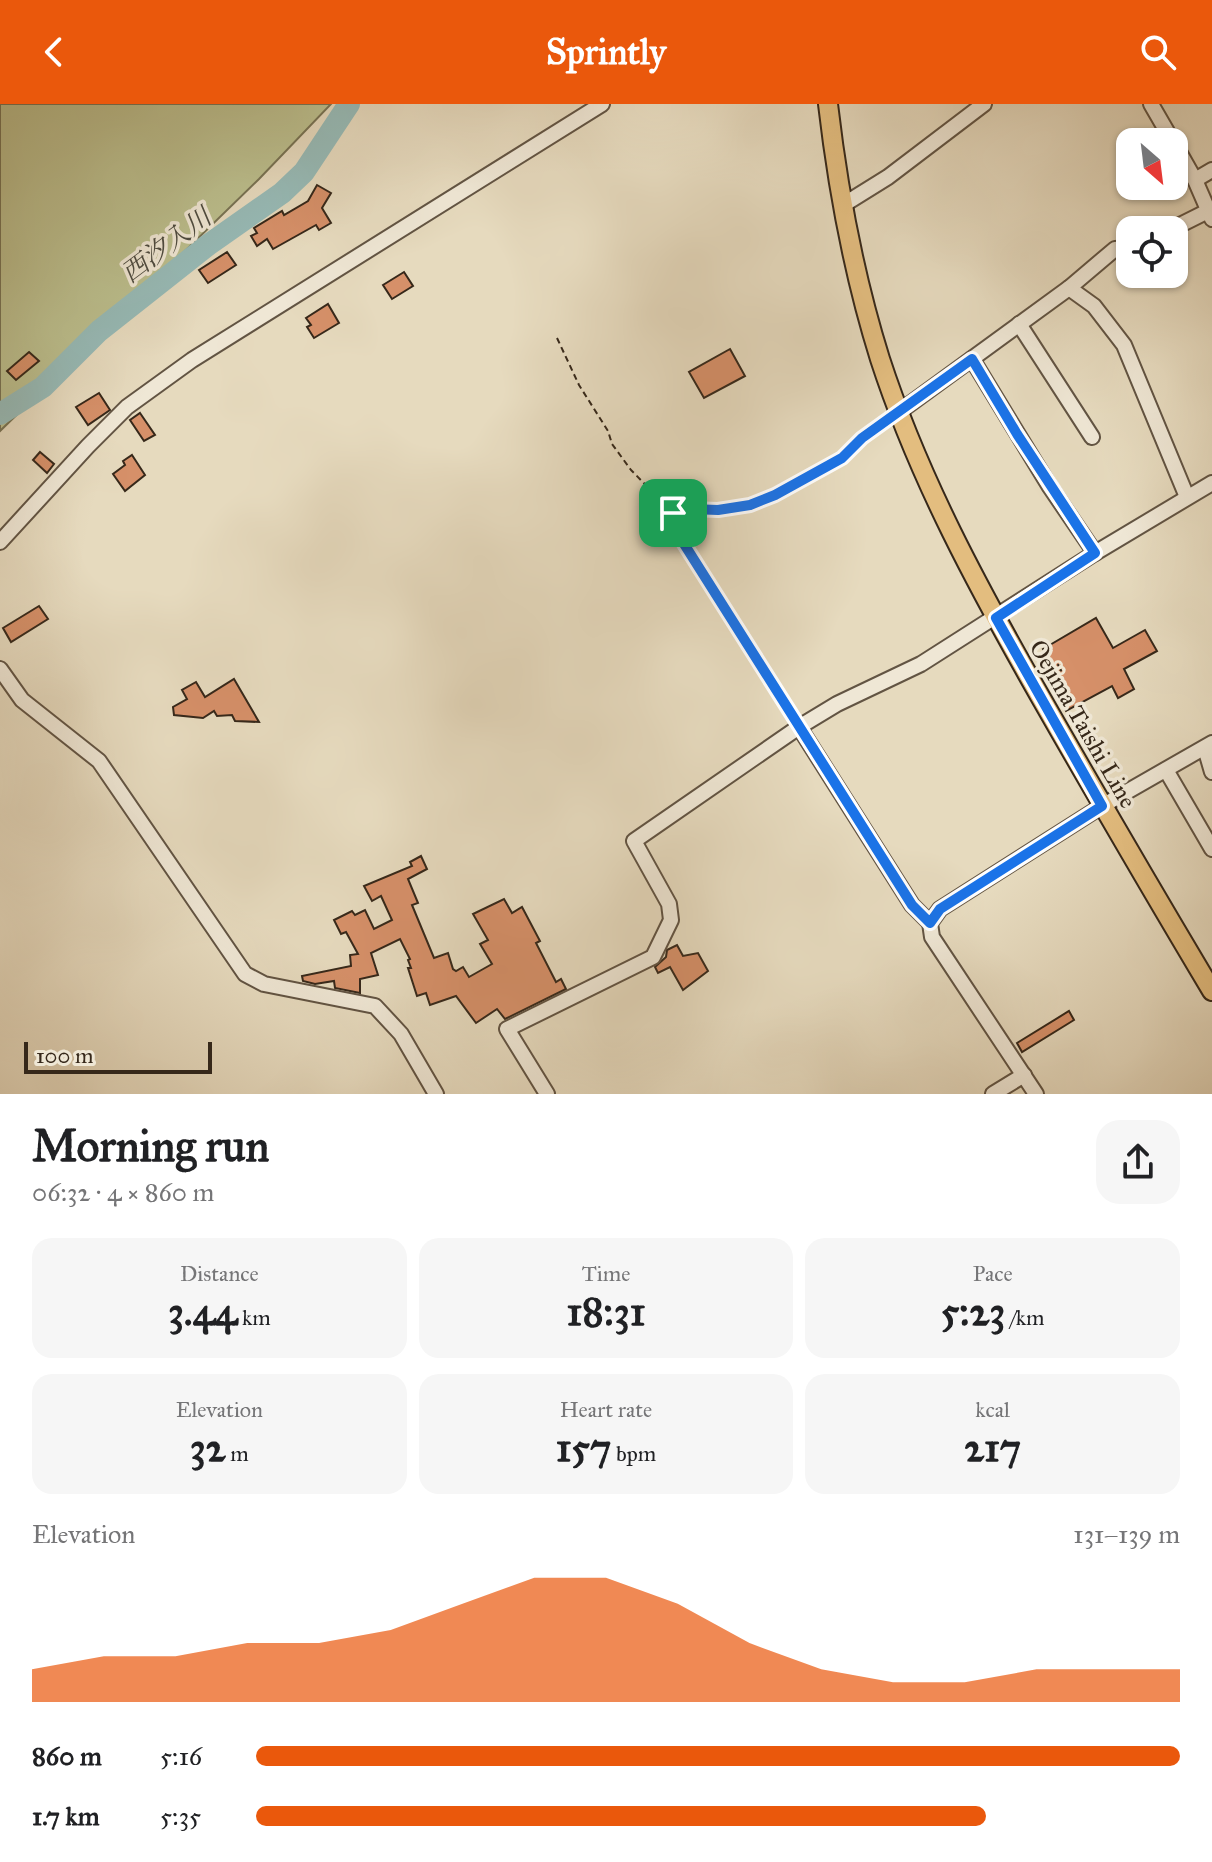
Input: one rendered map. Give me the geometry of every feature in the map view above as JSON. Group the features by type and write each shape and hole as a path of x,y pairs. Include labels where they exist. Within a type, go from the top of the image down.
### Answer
{"main road":[{"name":"Oejima Taishi Line","path":"828,104 853,258 880,357 936,500 996,618 1102,806 1212,991"}],"street":[{"path":"0,542 127,407 192,360 602,104"},
{"path":"843,205 888,177 984,104"},
{"path":"1151,104 1166,128"},
{"path":"1188,167 1210,215 1188,223"},
{"path":"1195,180 1212,170"},
{"path":"899,412 1069,288 1116,249"},
{"path":"1069,288 1094,306 1124,345 1187,497"},
{"path":"1019,324 1092,437"},
{"path":"972,359 1095,553"},
{"path":"547,1094 507,1029 653,957 671,920 669,904 634,841 799,727 921,664 1212,483"},
{"path":"0,669 22,700 99,761 245,974 264,984 375,1006 401,1034 436,1094"},
{"path":"799,727 912,905 930,923 932,937 1036,1094"},
{"path":"930,923 940,909 1102,806 1208,746 1212,772"},
{"path":"1166,770 1211,846"},
{"path":"993,1094 1024,1075"}],"path":[{"path":"557,338 579,385 608,431 612,444 631,470 673,513 674,528 799,727"},
{"path":"673,513 750,505 775,495 842,458 862,438 899,412"}],"green space":[{"path":"0,104 331,104 259,179 0,431"}],"building":[{"path":"317,185 331,193 322,208 331,223 319,230 316,225 273,249 267,239 257,246 251,236 257,233 254,228 282,211 284,215 308,201"},
{"path":"227,252 236,265 208,283 199,270"},
{"path":"404,272 413,286 392,299 383,285"},
{"path":"328,304 339,323 314,338 307,327 311,325 306,318"},
{"path":"730,349 745,376 704,398 689,372"},
{"path":"29,352 39,361 16,380 7,371"},
{"path":"99,393 110,410 88,425 76,407"},
{"path":"140,413 155,435 144,441 130,420"},
{"path":"40,452 54,464 47,473 33,460"},
{"path":"132,455 145,475 125,491 113,474"},
{"path":"39,606 48,619 11,642 3,628"},
{"path":"1096,618 1113,648 1145,630 1157,651 1124,669 1134,689 1118,698 1112,686 1066,711 1051,682 1060,677 1043,649"},
{"path":"234,679 259,722 235,721 232,715 217,716 214,711 203,718 174,715 173,707 187,699 182,690 196,682 205,697"},
{"path":"421,856 427,869 408,879 418,903 412,905 434,958 448,953 453,969 456,971 463,967 469,977 492,964 480,944 488,940 473,914 504,899 512,913 522,907 556,982 561,979 566,989 505,1019 497,1009 476,1023 456,996 430,1005 426,993 417,996 408,968 411,968 410,959 400,939 371,953 378,975 360,979 360,993 335,988 334,981 315,984 303,981 302,976 351,966 350,955 358,954 346,932 341,934 334,920 352,911 355,915 365,910 374,929 392,920 381,896 372,901 364,886 412,866 410,862"},
{"path":"677,945 683,956 698,953 708,971 683,990 670,967 658,973 655,967 666,957 667,950"},
{"path":"1069,1011 1074,1020 1022,1052 1017,1043"}],"waterway":[{"name":"西汐入川","path":"0,414 43,387 99,331 208,245 282,193 304,172 349,104"}],"route":[{"path":"972,359 1050,487 1095,553 996,618 1102,806 940,909 930,923 912,905 674,528 673,513 750,505 775,495 842,458 862,438 972,359"}]}
